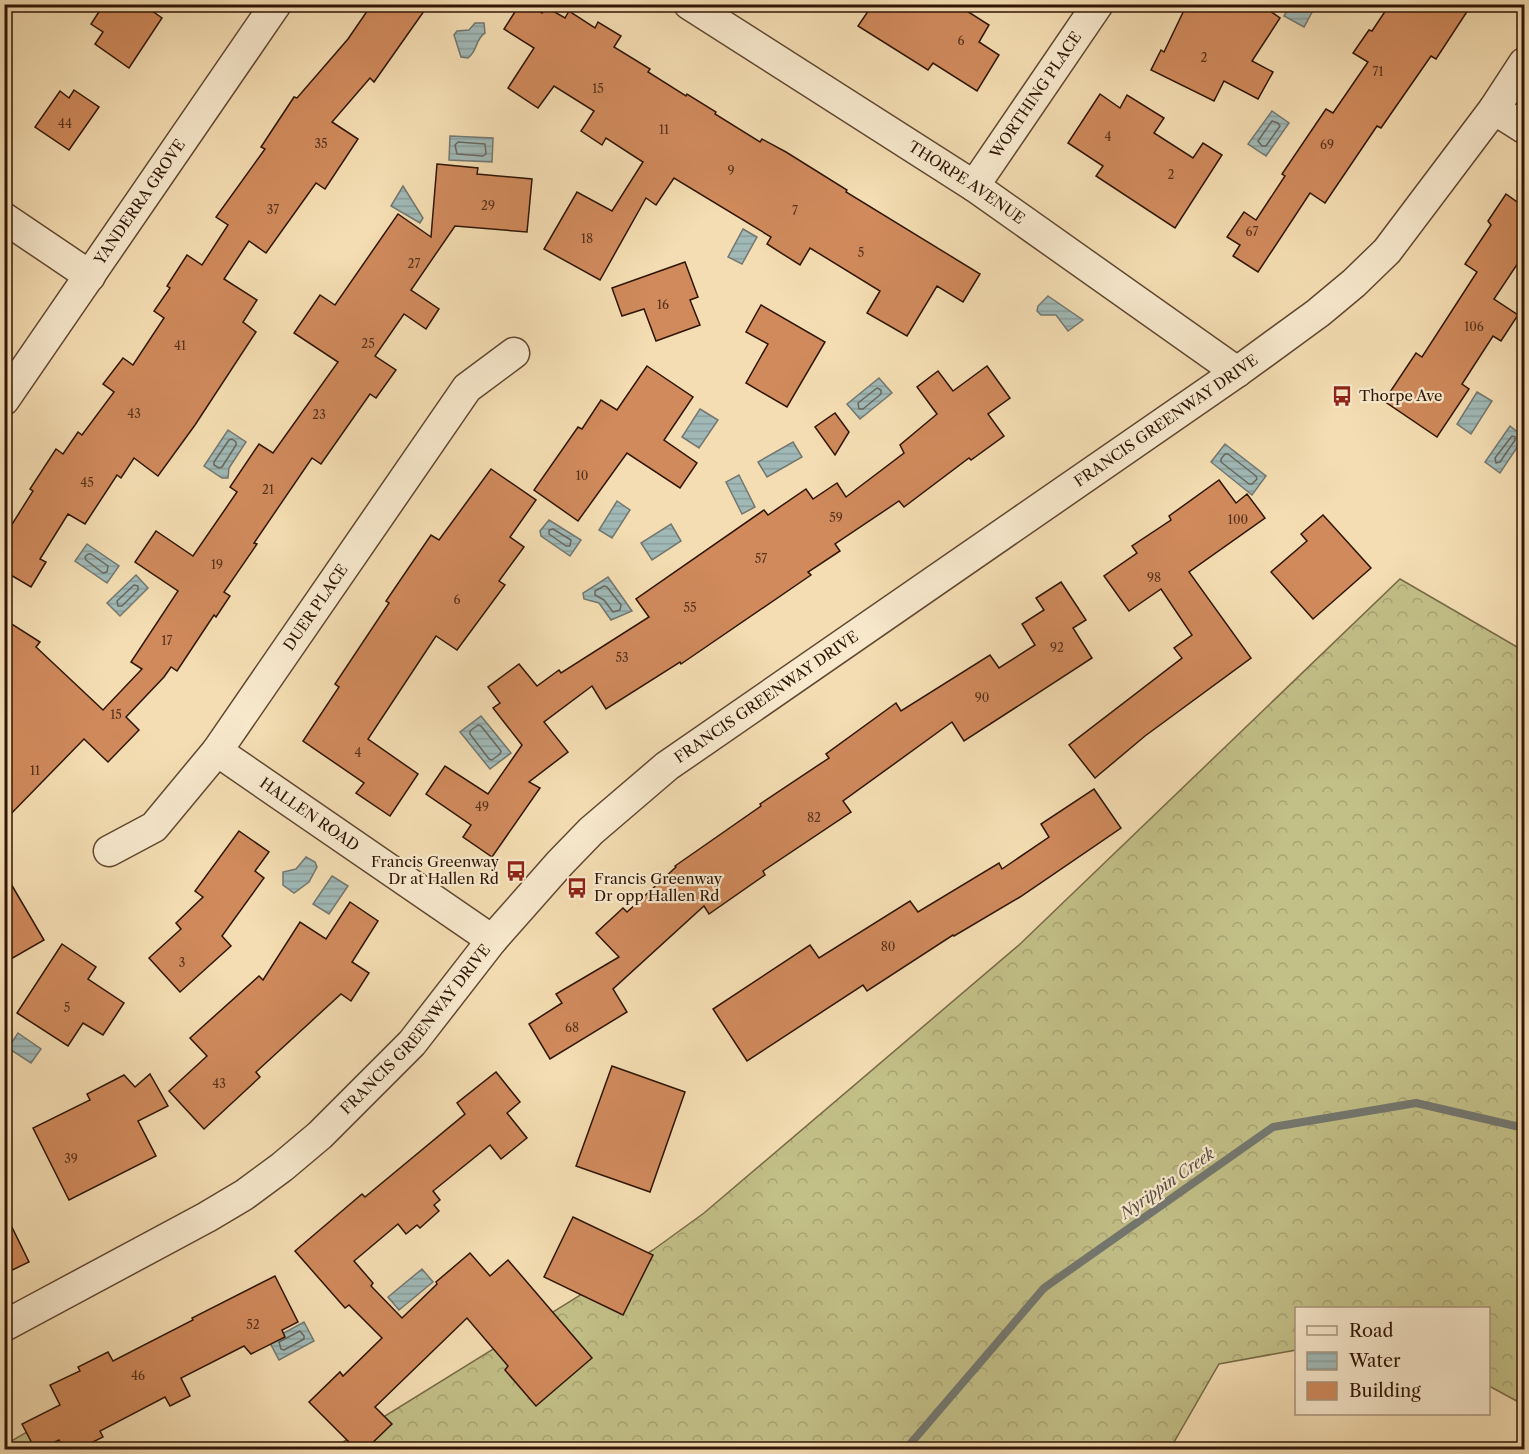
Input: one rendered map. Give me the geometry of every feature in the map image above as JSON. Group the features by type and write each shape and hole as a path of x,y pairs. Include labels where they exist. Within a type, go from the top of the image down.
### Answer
{"street":[{"name":"YANDERRA GROVE","path":"4,400 276,4"},
{"name":"THORPE AVENUE","path":"689,4 974,186 1237,372"},
{"name":"WORTHING PLACE","path":"974,186 1098,4"},
{"name":"FRANCIS GREENWAY DRIVE","path":"4,1326 207,1217 244,1195 282,1167 320,1135 412,1043 492,940 560,863 591,831 668,766 1237,372 1318,313 1387,251 1494,109 1524,63"},
{"path":"1494,109 1524,128"},
{"path":"4,218 90,276"},
{"name":"DUER PLACE","path":"109,851 154,827 217,751 467,388 514,353"},
{"name":"HALLEN ROAD","path":"217,751 492,940"}],"green space":[{"path":"1400,579 1524,651 1524,1405 1490,1387 1490,1307 1295,1307 1295,1350 1219,1364 1170,1449 330,1450 653,1250 704,1213 1019,945"},
{"path":"27,1432 35,1449 5,1449 4,1445"}],"water":[{"path":"1291,4 1316,5 1304,27 1284,16"},
{"path":"475,23 484,23 485,33 468,58 461,57 454,35 457,31 469,30"},
{"path":"1272,111 1289,123 1266,156 1248,144"},
{"path":"450,136 493,138 492,162 449,160"},
{"path":"403,186 423,218 420,223 391,206"},
{"path":"743,229 757,237 742,264 728,257"},
{"path":"1048,296 1083,320 1068,331 1056,315 1041,315 1037,311 1038,306"},
{"path":"879,378 892,393 860,419 847,404"},
{"path":"1477,392 1492,401 1471,434 1457,424"},
{"path":"700,409 718,420 699,448 682,437"},
{"path":"1510,426 1524,437 1500,473 1485,462"},
{"path":"228,430 246,442 229,468 228,478 222,478 204,466"},
{"path":"793,442 802,457 767,477 758,462"},
{"path":"1225,444 1266,476 1252,495 1211,462"},
{"path":"739,475 755,507 742,514 726,482"},
{"path":"617,501 630,510 612,538 599,530"},
{"path":"549,520 581,540 570,556 541,536 540,531"},
{"path":"671,524 681,541 652,560 641,543"},
{"path":"87,544 119,566 107,583 75,561"},
{"path":"136,575 148,588 120,616 107,603"},
{"path":"608,577 632,611 611,620 599,603 584,599 583,593"},
{"path":"481,716 511,753 490,769 460,732"},
{"path":"306,857 315,862 317,867 309,882 294,893 283,885 283,872 296,869"},
{"path":"332,876 348,886 329,914 313,904"},
{"path":"18,1033 41,1049 31,1063 8,1048"},
{"path":"422,1269 433,1282 399,1310 388,1297"},
{"path":"304,1322 314,1341 279,1360 269,1341"}],"building":[{"path":"104,4 142,4 162,18 129,68 95,44 103,32 91,24"},
{"path":"372,4 429,4 374,82 370,78 332,122 358,139 325,189 316,183 266,253 249,241 224,279 257,300 243,322 256,332 195,425 158,476 134,458 121,478 117,475 85,524 68,514 40,559 46,562 31,587 4,571 4,537 33,491 30,489 56,449 63,454 78,432 82,435 114,392 103,384 123,358 133,365 164,318 154,311 170,288 167,286 187,255 202,265 228,225 216,217 265,149 261,147 294,97 297,98 348,39"},
{"path":"520,4 529,4 542,13 546,7 565,18 569,11 595,28 598,22 621,36 614,47 650,69 648,72 716,112 715,114 760,142 762,139 786,152 847,190 846,192 980,274 963,302 937,286 907,336 867,313 880,291 810,248 800,265 767,244 771,237 674,178 656,205 646,198 600,280 544,249 577,192 612,211 643,162 606,138 602,145 581,131 594,111 554,86 538,108 508,88 534,48 504,29"},
{"path":"873,4 956,4 989,25 979,42 999,55 977,91 933,63 928,70 858,26"},
{"path":"1187,4 1260,4 1280,18 1252,61 1273,72 1258,99 1224,81 1214,101 1151,70 1161,50 1164,52"},
{"path":"1390,4 1472,4 1436,59 1431,56 1381,128 1377,126 1325,203 1310,193 1258,272 1233,256 1240,245 1227,237 1244,212 1256,220 1285,176 1282,174 1326,109 1333,113 1368,62 1353,53 1369,30 1372,31"},
{"path":"74,90 99,107 69,150 35,127 60,91 69,98"},
{"path":"1100,94 1120,108 1127,95 1164,118 1154,133 1193,158 1203,143 1222,155 1175,228 1096,176 1103,166 1068,143"},
{"path":"437,164 478,168 477,174 532,179 527,232 455,226 411,290 439,309 426,329 404,314 375,356 396,370 376,398 370,394 321,464 312,458 254,543 257,544 224,592 230,596 216,617 214,615 177,671 171,667 126,717 139,730 108,762 84,739 4,821 4,619 40,642 36,647 103,710 142,669 131,662 178,591 135,562 156,531 193,556 237,492 230,487 259,444 273,453 338,362 294,333 320,295 335,305 398,214 431,237"},
{"path":"1506,194 1524,207 1524,254 1494,299 1518,315 1501,341 1493,336 1462,384 1469,389 1437,437 1384,401 1416,353 1422,357 1477,272 1465,264 1491,225 1488,221"},
{"path":"685,262 698,297 690,300 700,325 656,341 644,309 622,316 612,288"},
{"path":"761,305 825,342 787,407 746,383 768,344 746,332"},
{"path":"647,366 693,397 664,440 697,463 680,488 627,453 578,521 534,490 578,427 582,429 601,400 617,410"},
{"path":"987,366 1010,398 988,414 1004,436 971,460 969,458 904,507 899,501 835,544 840,551 808,572 811,575 681,664 680,662 606,709 592,686 544,722 568,752 529,782 540,788 492,857 463,837 471,825 426,794 445,766 488,794 522,745 493,708 500,703 488,687 519,664 537,686 559,670 561,673 649,617 636,599 764,510 768,515 806,489 813,499 837,483 846,497 904,453 900,445 937,414 917,387 938,371 953,391"},
{"path":"835,413 849,432 835,455 815,427"},
{"path":"491,469 536,500 510,537 524,547 499,581 505,585 457,650 436,636 368,739 418,774 390,816 356,793 364,783 303,741 339,687 335,684 389,603 386,601 431,535 439,540"},
{"path":"1219,480 1236,503 1247,494 1265,518 1189,572 1251,658 1145,736 1095,778 1069,745 1182,658 1174,648 1192,635 1161,589 1129,611 1104,576 1137,553 1132,546 1171,520 1169,516"},
{"path":"1323,515 1371,568 1313,619 1271,572 1307,541 1301,534"},
{"path":"1061,582 1086,620 1073,628 1092,658 964,741 952,722 843,801 851,812 763,871 765,875 709,914 704,906 613,989 627,1012 550,1059 529,1024 562,1003 556,994 619,957 596,933 623,908 627,912 675,866 761,806 760,804 829,758 826,754 896,703 901,711 990,655 999,668 1035,645 1022,624 1044,610 1036,598"},
{"path":"1094,789 1121,828 1020,897 953,935 867,991 863,985 747,1061 713,1009 810,945 819,958 910,901 918,912 999,863 1002,869 1049,837 1041,824"},
{"path":"239,831 269,852 255,871 264,878 222,936 231,946 180,992 149,958 181,929 176,923 203,897 195,891"},
{"path":"4,872 44,940 4,963"},
{"path":"350,902 378,921 352,962 369,973 351,1001 341,994 256,1072 260,1077 204,1129 169,1091 207,1056 190,1038 259,976 263,980 300,922 326,939"},
{"path":"62,944 96,967 88,979 124,1003 103,1035 83,1023 68,1046 17,1013"},
{"path":"612,1066 685,1092 650,1192 576,1166"},
{"path":"496,1072 520,1102 507,1113 527,1138 501,1159 490,1145 433,1191 440,1200 434,1205 439,1211 420,1228 417,1225 406,1234 398,1224 354,1261 373,1283 371,1286 402,1318 437,1284 436,1282 470,1253 490,1276 508,1260 592,1358 536,1406 505,1370 508,1366 467,1318 375,1407 392,1424 366,1449 356,1449 309,1402 340,1372 343,1376 382,1338 349,1305 345,1308 295,1251 362,1194 365,1197 465,1114 457,1103"},
{"path":"150,1074 168,1106 138,1121 156,1156 69,1200 33,1128 90,1100 87,1094 124,1075 135,1087"},
{"path":"4,1211 29,1262 4,1274"},
{"path":"573,1217 653,1255 623,1315 544,1277"},
{"path":"275,1276 298,1322 282,1330 285,1337 251,1354 244,1346 181,1378 190,1396 170,1406 165,1397 100,1431 103,1437 79,1449 63,1449 59,1440 35,1449 22,1424 60,1405 50,1385 80,1371 78,1367 108,1352 113,1361"}],"waterway":[{"name":"Nyrippin Creek","path":"905,1450 1044,1288 1273,1127 1416,1103 1524,1128"}],"place":[{"name":"Thorpe Ave","path":"1342,396"},
{"name":"Francis Greenway Dr at Hallen Rd","path":"516,871"},
{"name":"Francis Greenway Dr opp Hallen Rd","path":"577,888"}]}
